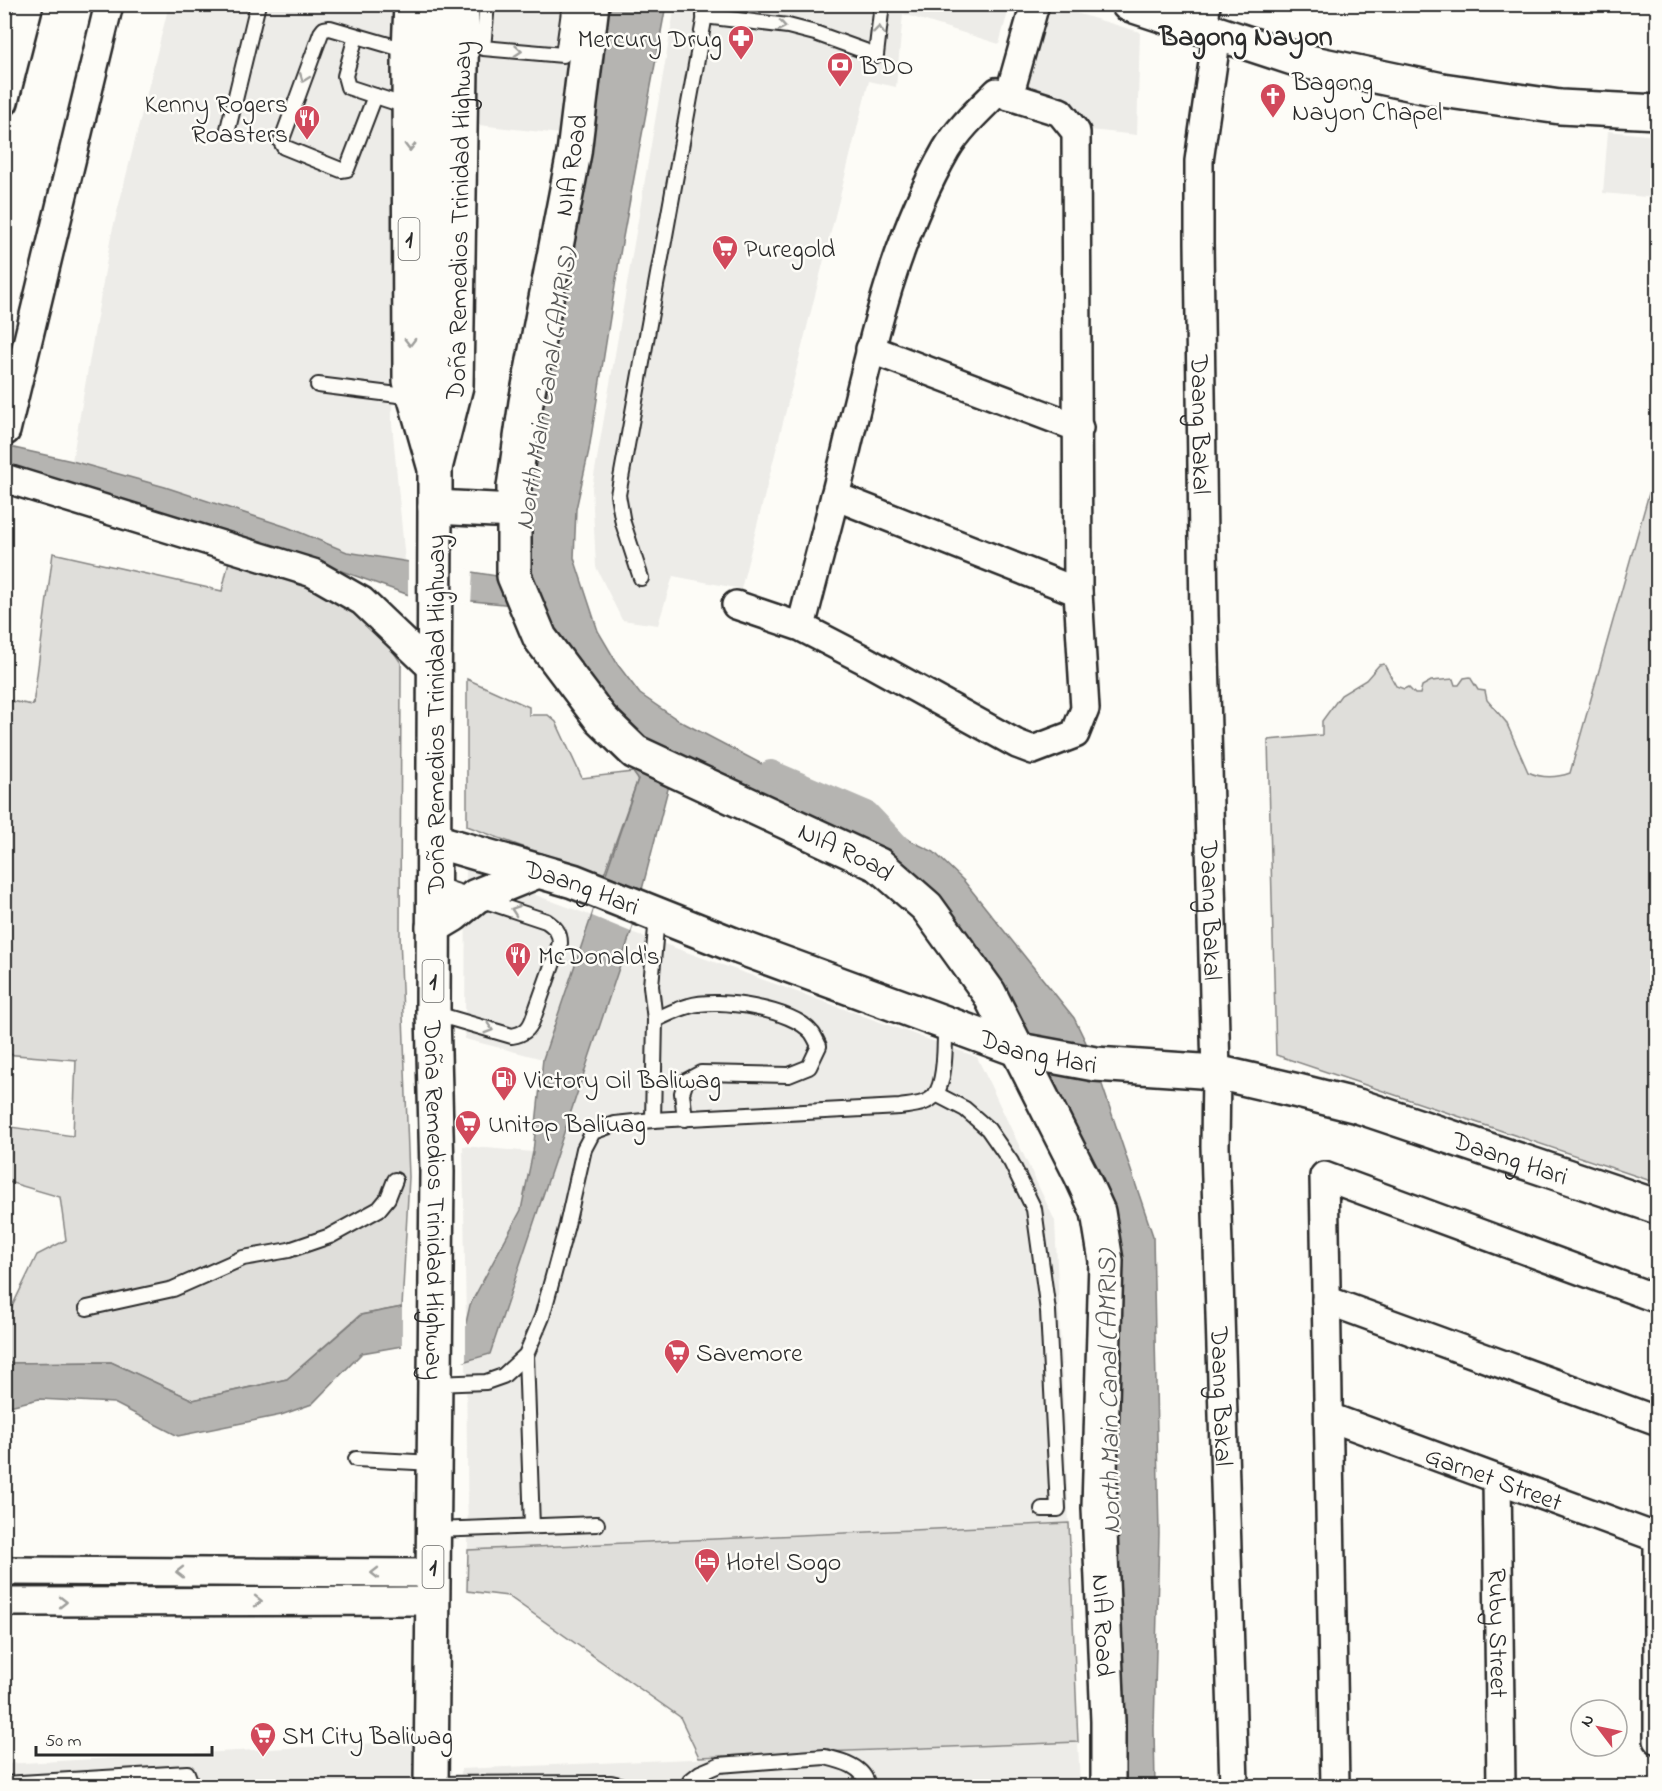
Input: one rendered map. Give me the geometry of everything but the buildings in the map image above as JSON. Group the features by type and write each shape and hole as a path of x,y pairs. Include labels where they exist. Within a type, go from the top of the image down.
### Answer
{"main road":[{"name":"Doña Remedios Trinidad Highway","path":"432,1785 437,1172 433,1013 435,469 456,386 472,48 462,4"},
{"name":"NIA Road","path":"592,4 574,153 526,402 514,487 519,587 540,638 576,688 601,719 650,758 879,865 927,907 989,993 1098,1212 1106,1261 1099,1508 1108,1721 1108,1786"},
{"path":"1128,4 1209,23 1299,60 1442,90 1560,107 1658,112"},
{"name":"Doña Remedios Trinidad Highway","path":"416,5 409,51 410,381 424,394"},
{"name":"1","path":"416,5 424,394 435,469"},
{"path":"435,507 514,511"},
{"name":"Daang Hari","path":"435,841 573,881 1018,1050 1095,1064 1216,1072 1358,1106 1658,1207"},
{"path":"434,927 476,896 538,871"}],"street":[{"path":"4,102 28,4"},
{"path":"4,431 6,431 109,4"},
{"path":"1009,96 1035,4"},
{"name":"Daang Bakal","path":"1209,23 1199,161 1204,616 1216,1072 1215,1146 1234,1786"},
{"path":"736,605 801,627 1017,744 1033,750 1075,734 1085,709 1078,592 1077,132 1060,112 997,92 967,122 947,149 907,230 870,349 801,627"},
{"path":"870,349 1079,428"},
{"path":"4,478 313,573 362,601 433,669"},
{"path":"835,496 1078,592"},
{"path":"1335,1786 1324,1176 1658,1299"},
{"path":"1326,1300 1658,1421"},
{"name":"Garnet Street","path":"1329,1417 1658,1538"},
{"name":"Ruby Street","path":"1497,1479 1501,1786"},
{"path":"1658,1538 1658,1740"},
{"path":"4,1571 433,1587"},
{"path":"4,1602 433,1587"}],"lane":[{"path":"228,129 258,4"},
{"path":"487,4 472,48 563,55 570,4"},
{"path":"641,578 623,523 618,495 705,10 815,33 876,55 882,4"},
{"path":"375,96 347,169 341,170 284,147 280,142 324,29 330,28 409,51"},
{"path":"356,36 345,82 348,87 410,107"},
{"path":"318,385 424,394"},
{"path":"433,1013 512,1036 521,1035 533,1019 560,943 560,936 555,927 546,921 434,884"},
{"path":"646,910 654,1020 653,1120"},
{"path":"654,1020 690,1005 716,1003 755,1008 783,1014 812,1032 819,1046 809,1067 789,1075 701,1073 686,1081 682,1093 685,1119"},
{"path":"435,1384 486,1382 503,1376 526,1355 542,1317 567,1225 584,1149 593,1132 615,1124 653,1120 900,1107 925,1102 936,1094 944,1069 945,1023"},
{"path":"936,1094 965,1108 988,1129 1011,1162 1034,1209 1048,1311 1058,1509 1042,1509"},
{"path":"87,1308 173,1289 243,1258 289,1250 330,1236 379,1209 388,1198 395,1180"},
{"path":"526,1355 532,1527"},
{"path":"356,1460 435,1463"},
{"path":"434,1530 597,1524"},
{"path":"688,1786 690,1781 700,1773 719,1765 825,1757 853,1766 860,1772 868,1786"},
{"path":"4,1784 187,1773 192,1786"},
{"path":"432,1785 611,1783 624,1786"}],"shaded area":[{"path":"169,5 396,5 392,423 405,561 347,552 287,527 165,487 72,461 111,236"},
{"path":"477,5 579,5 560,134 479,125"},
{"name":"Puregold","path":"675,5 1010,5 999,44 903,14 896,87 869,81 741,589 673,576 658,625 622,620 596,567 592,488"},
{"path":"1049,5 1140,32 1137,135 1081,129 1016,107"},
{"path":"1608,131 1657,136 1657,198 1603,193"},
{"path":"1657,465 1658,1183 1276,1055 1268,740 1322,735 1322,721 1341,695 1366,680 1379,665 1384,664 1396,686 1404,689 1408,687 1415,694 1420,694 1422,686 1431,681 1453,679 1455,685 1459,685 1464,678 1470,677 1478,690 1485,691 1487,700 1506,722 1528,772 1549,777 1570,773"},
{"path":"53,553 222,591 230,557 352,608 389,645 401,663 400,935 409,1177 402,1307 360,1315 287,1379 193,1400 111,1362 6,1363 7,1317 37,1255 66,1240 60,1197 5,1181 4,1126 73,1136 76,1060 4,1054 5,700 33,705"},
{"path":"467,679 529,707 529,715 548,715 556,722 582,778 633,772 638,779 603,877 467,826"},
{"name":"McDonald's","path":"466,869 592,916 543,1059 465,1039"},
{"path":"631,932 977,1057 1055,1221 1069,1523 468,1550 466,1361 490,1354"},
{"path":"463,1146 533,1152 521,1211 470,1305 466,1323"},
{"path":"1069,1523 1078,1742 699,1757 680,1717 508,1596 467,1591 468,1550"},
{"name":"SM City Baliwag","path":"412,1741 412,1786 5,1786 5,1764"},
{"path":"1078,1742 1080,1786 461,1786 461,1769"}],"water":[{"path":"603,5 666,5 621,248 589,450 576,509 574,558 598,631 618,665 640,694 678,720 868,820 934,852 964,881 1074,1018 1092,1055 1153,1236 1159,1534 1154,1729 1155,1786 1112,1786 1110,1276 951,916 669,785 631,932 490,1354 466,1361 402,1346 362,1353 312,1404 281,1415 178,1436 114,1403 39,1399 5,1407 4,1363 111,1362 193,1400 287,1379 361,1315 402,1307 466,1323 470,1305 521,1210 533,1152 543,1059 638,779 633,772 643,741 607,716 564,653 546,608 409,595 322,564 5,468 5,446 72,461 165,487 287,527 347,552 534,582 527,566 521,529"}],"pier":[{"path":"408,559 473,570 471,604 408,597"},
{"path":"603,877 642,892 631,932 592,916"},
{"path":"402,1304 463,1319 466,1311 466,1361 453,1361 402,1349"}],"waterway":[{"name":"North Main Canal (AMRIS)","path":"771,772 867,813 899,847"}],"place":[{"name":"Mercury Drug","path":"741,61"},
{"name":"BDO","path":"840,88"},
{"name":"Bagong Nayon Chapel","path":"1273,119"},
{"name":"Kenny Rogers Roasters","path":"307,141"},
{"name":"Puregold","path":"725,271"},
{"name":"McDonald's","path":"518,978"},
{"name":"Victory Oil Baliwag","path":"504,1102"},
{"name":"Unitop Baliuag","path":"468,1146"},
{"name":"Savemore","path":"677,1375"},
{"name":"Hotel Sogo","path":"707,1584"},
{"name":"SM City Baliwag","path":"263,1758"}],"district":[{"name":"Bagong Nayon","path":"1246,35"}]}
